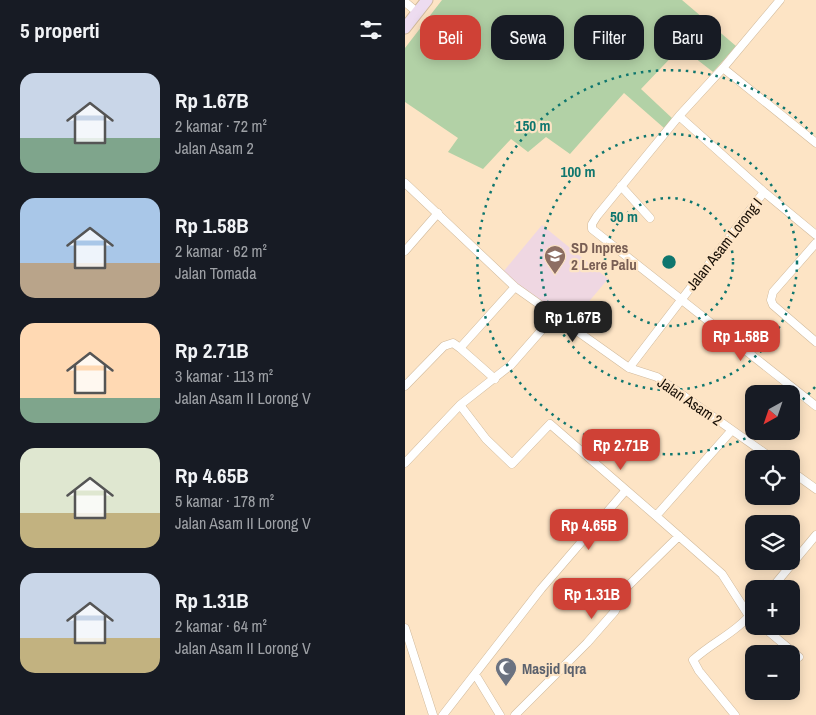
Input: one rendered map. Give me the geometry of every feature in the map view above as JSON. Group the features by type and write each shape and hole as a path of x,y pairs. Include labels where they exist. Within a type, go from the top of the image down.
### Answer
{"street":[{"path":"405,28 427,0"},
{"path":"780,0 723,68 679,116 591,224 592,229 816,406"},
{"path":"405,2 417,12"},
{"path":"723,68 814,138"},
{"name":"Jalan Asam Lorong I","path":"679,116 764,192 816,235"},
{"name":"Jalan Asam 2","path":"405,182 515,287 629,368 657,377 760,450"},
{"path":"621,186 650,218"},
{"name":"Jalan Asam Lorong I","path":"629,368 764,192"},
{"path":"405,251 438,212"},
{"path":"816,242 773,292 771,300 773,305 816,342"},
{"path":"460,348 515,287"},
{"path":"405,463 460,405 495,378 532,344 554,316"},
{"path":"405,386 444,346 453,342 495,378"},
{"path":"460,405 486,439 512,464 550,424 722,574 745,605"},
{"path":"656,516 732,430"},
{"path":"800,477 816,489"},
{"path":"443,715 541,589 626,490"},
{"path":"778,580 816,535"},
{"path":"515,715 587,643 615,611 628,586 679,536"},
{"path":"735,715 699,671 693,660 711,644 745,621"},
{"path":"405,628 433,715"},
{"path":"773,635 785,645"},
{"path":"475,674 500,715"}],"shaded area":[{"name":"SD Inpres 2 Lere Palu","path":"542,225 608,279 570,324 517,285 503,272"}],"green space":[{"path":"442,0 682,0 700,15 654,15 654,60 669,60 641,89 673,119 664,128 624,93 570,154 546,137 528,152 511,139 483,169 448,152 458,138 405,102 405,48 420,29 420,60 481,60 481,15 430,15"},
{"path":"721,33 736,46 713,72 698,60 721,60"}],"place":[{"name":"SD Inpres 2 Lere Palu","path":"555,275"},
{"name":"Masjid Iqra","path":"506,687"}]}
